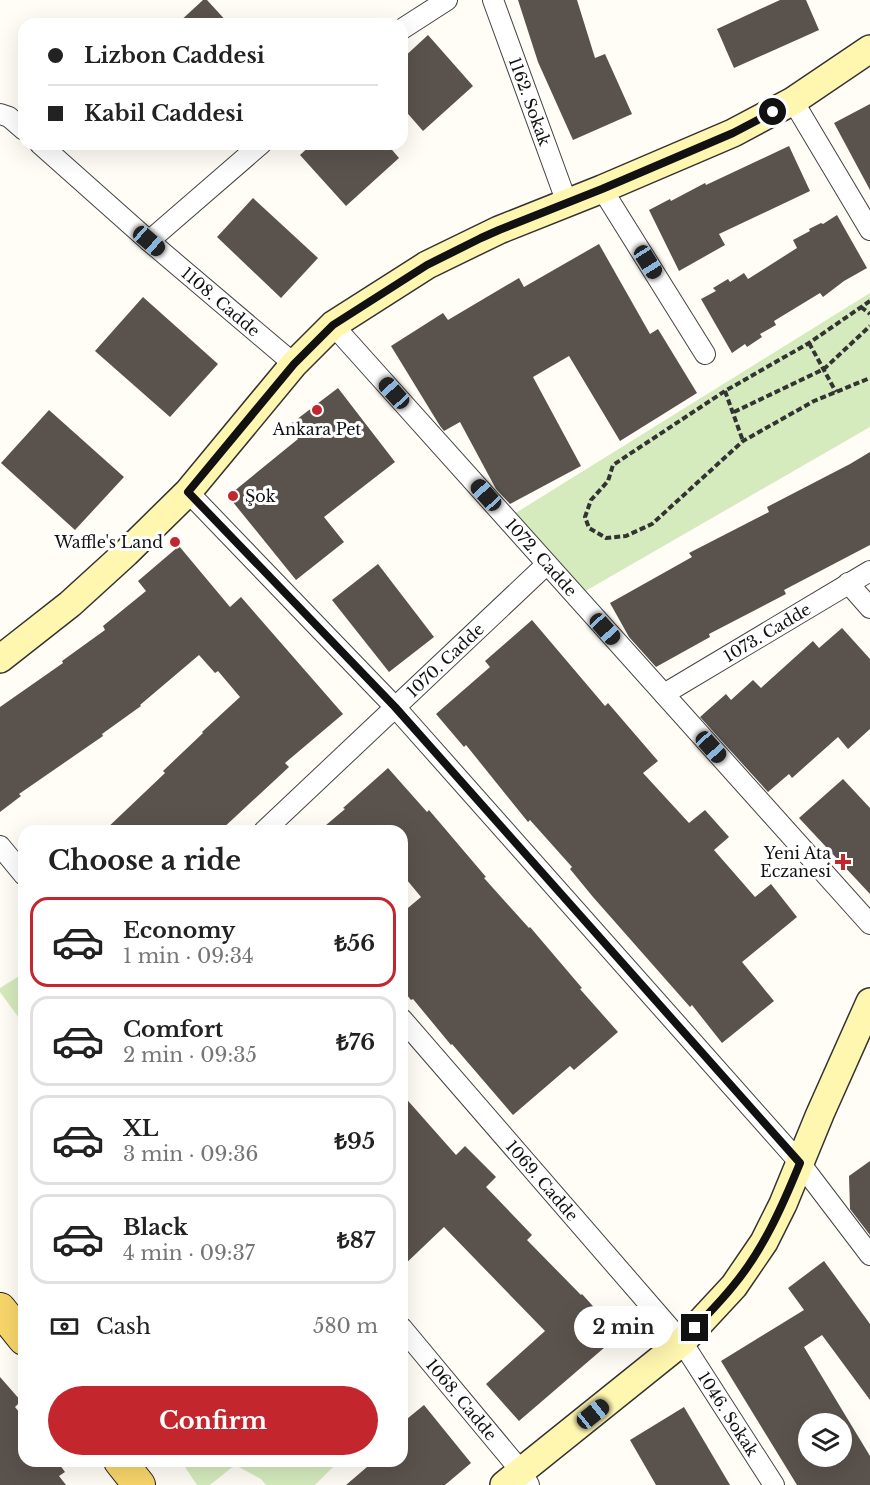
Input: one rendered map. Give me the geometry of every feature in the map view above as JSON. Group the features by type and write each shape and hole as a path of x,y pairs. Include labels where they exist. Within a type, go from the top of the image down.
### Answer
{"main road":[{"path":"0,658 70,604 188,492 294,364 333,325 427,265 499,230 733,133 793,101 870,49"},
{"path":"518,1480 682,1342 734,1286 764,1242 783,1204 870,1002"},
{"path":"0,1309 18,1332"},
{"path":"125,1467 139,1485"}],"street":[{"path":"408,25 447,0"},
{"name":"1162. Sokak","path":"493,0 567,203"},
{"path":"793,101 870,230"},
{"path":"0,114 9,117 18,125"},
{"name":"1108. Cadde","path":"47,150 149,241 294,364"},
{"path":"149,241 254,150"},
{"path":"602,189 705,354"},
{"name":"1072. Cadde","path":"333,325 870,924"},
{"path":"188,492 395,707 800,1163 870,1255"},
{"name":"1070. Cadde","path":"270,825 547,564"},
{"name":"1073. Cadde","path":"664,694 848,582 870,571"},
{"path":"848,582 870,608"},
{"path":"0,846 18,868"},
{"name":"1069. Cadde","path":"408,1026 682,1342"},
{"name":"1068. Cadde","path":"408,1336 518,1480"},
{"name":"1046. Sokak","path":"682,1342 774,1485"}],"path":[{"path":"870,301 809,343 725,391 613,465 608,481 591,500 585,517 589,528 606,538 626,536 652,524 743,441 814,401 870,378"},
{"path":"861,307 870,314"},
{"path":"734,412 824,369 870,326"},
{"path":"809,343 836,392"},
{"path":"725,391 743,441"}],"green space":[{"path":"870,293 870,427 582,593 514,514"},
{"path":"18,977 18,1017 0,992 0,988"},
{"path":"185,1467 232,1467 210,1485 197,1485"},
{"path":"239,1467 333,1467 315,1485 266,1485 261,1479"}],"building":[{"path":"203,0 207,0 224,18 184,18"},
{"path":"518,0 577,0 595,58 605,54 632,114 573,140 538,62"},
{"path":"780,0 806,0 819,30 734,68 717,29"},
{"path":"428,35 473,86 423,131 408,114 408,53"},
{"path":"870,104 870,190 834,123"},
{"path":"789,146 810,191 719,234 725,245 679,271 649,210"},
{"path":"305,150 392,150 399,158 346,206 300,155"},
{"path":"253,198 318,258 281,298 217,237"},
{"path":"837,215 867,268 844,281 823,297 820,293 774,321 776,325 760,334 762,337 747,347 745,344 732,353 701,299 716,291 713,288 728,279 730,282 744,273 748,279 797,248 793,240"},
{"path":"599,244 650,334 658,329 697,393 620,441 569,356 533,377 581,466 510,504 496,489 460,422 444,431 391,346 443,313 448,320 519,278 524,287"},
{"path":"143,297 218,364 170,417 95,351"},
{"path":"338,388 395,462 324,517 344,542 296,580 228,496 298,439 288,426"},
{"path":"49,410 124,477 75,530 1,463"},
{"path":"870,452 870,545 784,590 786,594 709,634 710,637 656,667 629,637 610,603 692,557 689,553 769,512 767,507"},
{"path":"179,546 230,607 241,597 343,714 285,763 289,767 226,825 110,825 240,697 218,671 215,673 199,655 141,706 102,734 103,736 19,794 21,796 0,812 0,707 105,630 103,626 146,591 138,581"},
{"path":"378,564 434,637 389,672 332,600"},
{"path":"532,620 605,706 608,703 658,761 643,773 689,823 705,810 729,837 714,850 755,897 771,884 797,917 742,962 774,1001 722,1043 692,1005 690,1007 593,897 570,869 572,867 530,820 528,822 466,745 464,747 436,714 490,667 485,661"},
{"path":"842,628 870,659 870,729 848,749 838,737 792,778 789,774 768,792 700,717 726,694 731,700 753,680 761,688 813,641 819,648"},
{"path":"388,768 427,812 429,810 486,877 484,878 530,927 618,1032 574,1070 570,1066 513,1115 413,999 411,1000 408,996 408,908 421,897 408,881 408,825 326,825 345,809 343,808"},
{"path":"843,779 870,808 870,894 799,818"},
{"path":"408,1101 456,1155 465,1146 496,1177 486,1187 532,1235 527,1240 582,1294 619,1335 519,1421 486,1384 545,1331 444,1227 408,1261"},
{"path":"870,1161 870,1235 850,1209 849,1176"},
{"path":"824,1261 870,1324 870,1400 822,1335 804,1347 844,1413 798,1413 798,1467 852,1467 852,1426 870,1456 870,1485 797,1485 721,1361 804,1310 788,1288"},
{"path":"0,1377 18,1398 18,1404 15,1407 18,1411 18,1467 61,1467 65,1472 59,1476 66,1485 0,1485"},
{"path":"424,1405 471,1463 445,1485 346,1485 367,1467 408,1467 408,1418"},
{"path":"684,1407 730,1485 656,1485 630,1440"}],"place":[{"name":"Ankara Pet","path":"317,410"},
{"name":"Şok","path":"233,496"},
{"name":"Waffle's Land","path":"175,542"},
{"name":"Yeni Ata Eczanesi","path":"843,862"}],"route":[{"path":"695,1328 734,1286 764,1242 800,1163 395,707 188,492 294,364 333,325 427,265 481,238 733,133 773,112"}]}
